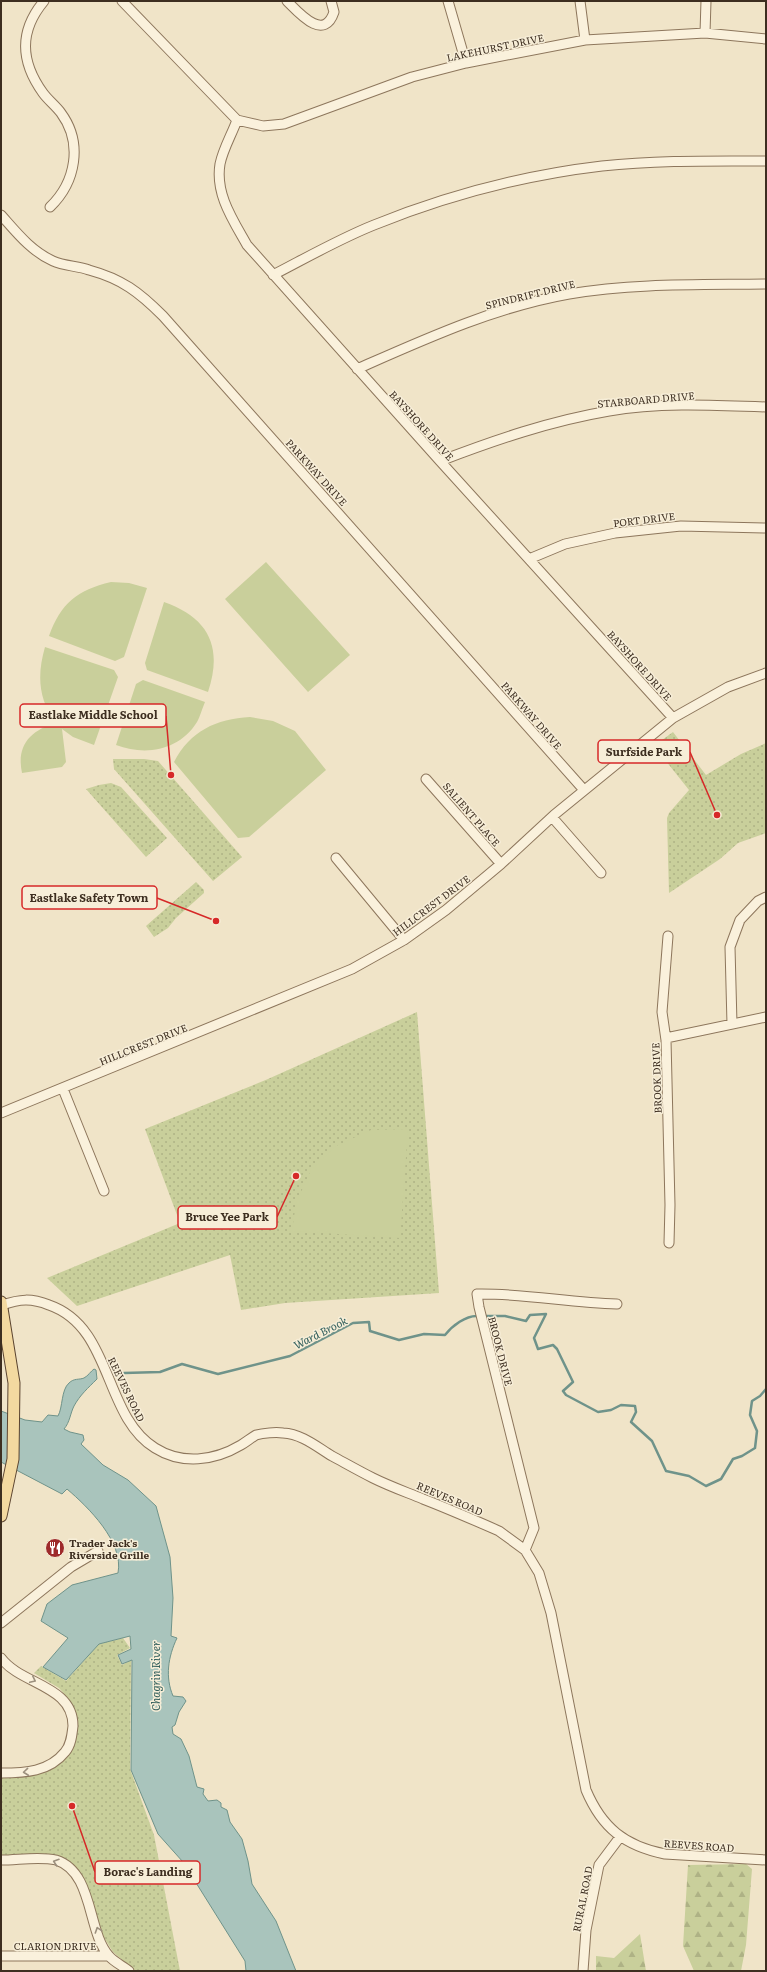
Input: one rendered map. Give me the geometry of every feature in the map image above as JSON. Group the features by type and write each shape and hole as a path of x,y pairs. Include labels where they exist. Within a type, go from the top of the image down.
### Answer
{"main road":[{"path":"1,1303 14,1383 13,1459 3,1511"}],"street":[{"path":"44,1 34,13 25,35 26,58 34,80 44,94 62,113 71,132 75,156 71,176 60,198 50,207"},
{"path":"122,1 237,120"},
{"path":"287,1 303,17 313,24 322,25 328,22 334,12 330,1"},
{"path":"448,1 466,63"},
{"path":"580,1 586,40"},
{"path":"705,33 706,1"},
{"name":"LAKEHURST DRIVE","path":"237,120 263,126 284,124 412,77 466,63 586,40 705,33 766,39"},
{"name":"BAYSHORE DRIVE","path":"237,120 220,164 222,193 230,216 247,245 673,718"},
{"path":"273,275 373,225 468,193 536,177 602,166 683,161 766,161"},
{"name":"PARKWAY DRIVE","path":"1,215 28,245 54,261 89,270 118,280 142,295 163,316 584,790"},
{"name":"SPINDRIFT DRIVE","path":"358,369 451,328 509,309 568,294 638,286 766,284"},
{"name":"STARBOARD DRIVE","path":"440,461 554,422 610,411 686,405 766,407"},
{"name":"PORT DRIVE","path":"529,559 565,544 615,533 681,526 766,528"},
{"name":"HILLCREST DRIVE","path":"1,1113 63,1089 352,969 404,940 446,910 501,864 552,817 673,718 728,687 766,673"},
{"name":"SALIENT PLACE","path":"426,779 501,864"},
{"path":"552,817 601,873"},
{"path":"336,858 404,940"},
{"path":"732,1024 730,947 740,920 758,901 766,897"},
{"name":"BROOK DRIVE","path":"668,936 666,950 665,995 662,1012 666,1038 670,1205 669,1243"},
{"path":"666,1038 766,1016"},
{"path":"63,1089 104,1191"},
{"name":"BROOK DRIVE","path":"525,1550 534,1528 482,1320 477,1294 519,1294 598,1304 617,1304"},
{"name":"REEVES ROAD","path":"1,1303 20,1299 41,1302 59,1308 82,1327 98,1353 124,1411 137,1432 160,1450 177,1458 200,1460 221,1455 241,1446 257,1435 284,1433 305,1439 332,1456 374,1478 499,1531 525,1550 540,1573 550,1614 586,1790 593,1806 604,1823 620,1837 643,1849 665,1854 766,1860"},
{"path":"1,1623 71,1567 98,1551"},
{"path":"1,1658 20,1674 55,1693 67,1705 73,1718 72,1735 68,1749 50,1766 34,1771 1,1773"},
{"name":"RURAL ROAD","path":"583,1971 586,1930 599,1865 620,1837"},
{"path":"1,1860 56,1860 70,1867 84,1888 100,1939 109,1956 129,1971"},
{"name":"CLARION DRIVE","path":"1,1956 109,1956"}],"green space":[{"path":"266,562 350,655 308,692 225,599"},
{"path":"111,582 129,583 147,588 124,657 115,661 49,636 59,615 72,600 89,589"},
{"path":"164,602 192,616 202,626 208,636 213,648 214,661 208,692 147,670 145,663"},
{"path":"45,647 114,670 118,677 94,745 73,737 62,729 66,762 62,767 22,773 21,754 27,740 39,730 56,723 42,696 40,677 42,657"},
{"path":"143,680 205,702 197,722 190,732 171,745 150,750 138,750 116,745 136,684"},
{"path":"250,717 273,721 295,731 326,770 249,837 238,838 174,762 180,751 188,742 205,729 226,721"},
{"path":"673,732 706,775 741,754 766,743 766,833 738,843 720,859 669,893 667,818 669,813 689,790 654,746"},
{"path":"113,759 144,759 158,761 242,857 213,881 114,769"},
{"path":"111,783 121,787 167,838 146,857 86,789"},
{"path":"196,882 204,890 204,893 176,918 168,928 154,937 146,926"},
{"path":"417,1012 439,1293 285,1303 241,1310 230,1255 77,1306 47,1278 180,1223 145,1129 268,1079"},
{"path":"408,1129 400,1238 292,1231 296,1203 311,1170 336,1146 371,1130"},
{"path":"123,1638 130,1648 117,1655 122,1665 131,1660 130,1769 154,1835 180,1971 135,1971 113,1952 103,1936 94,1907 72,1865 1,1856 1,1775 31,1775 72,1748 77,1732 75,1714 68,1698 59,1688 34,1673 41,1666 66,1681 99,1644"},
{"path":"746,1864 752,1869 746,1945 741,1971 694,1971 683,1946 688,1865"},
{"path":"640,1934 646,1971 596,1971 596,1956 614,1958"}],"water":[{"name":"Chagrin River","path":"94,1369 96,1370 97,1379 76,1402 68,1424 64,1429 83,1435 84,1440 81,1444 103,1465 128,1480 156,1506 170,1557 173,1598 171,1636 177,1638 171,1652 168,1674 169,1682 173,1696 183,1697 186,1701 179,1712 175,1725 172,1727 173,1734 181,1739 189,1756 197,1787 204,1789 203,1794 208,1801 217,1800 221,1803 221,1807 227,1810 230,1822 242,1839 252,1884 276,1921 296,1971 246,1971 245,1961 183,1862 158,1834 131,1770 132,1660 122,1664 118,1655 131,1649 130,1636 99,1644 66,1680 43,1667 68,1638 41,1621 47,1604 72,1585 118,1573 118,1561 116,1549 103,1526 85,1505 67,1489 62,1494 1,1462 1,1411 25,1420 42,1422 48,1415 58,1416 66,1386 73,1380 82,1379"}],"waterway":[{"name":"Ward Brook","path":"483,1316 505,1316 526,1321 530,1315 546,1314 534,1338 538,1349 553,1345 557,1349 573,1382 563,1391 566,1395 598,1412 611,1410 621,1405 635,1406 636,1412 631,1422 652,1441 666,1471 689,1476 706,1486 721,1479 733,1459 742,1456 755,1448 757,1431 750,1415 752,1401 760,1396 766,1389"},
{"name":"Ward Brook","path":"124,1373 160,1372 182,1364 218,1374 290,1356 353,1323 369,1322 370,1331 399,1340 424,1334 445,1335 451,1328 464,1319 478,1316"}],"place":[{"name":"Eastlake Middle School","path":"171,775"},
{"name":"Surfside Park","path":"717,815"},
{"name":"Eastlake Safety Town","path":"216,921"},
{"name":"Bruce Yee Park","path":"296,1176"},
{"name":"Trader Jack's Riverside Grille","path":"55,1548"},
{"name":"Borac's Landing","path":"72,1806"}]}
